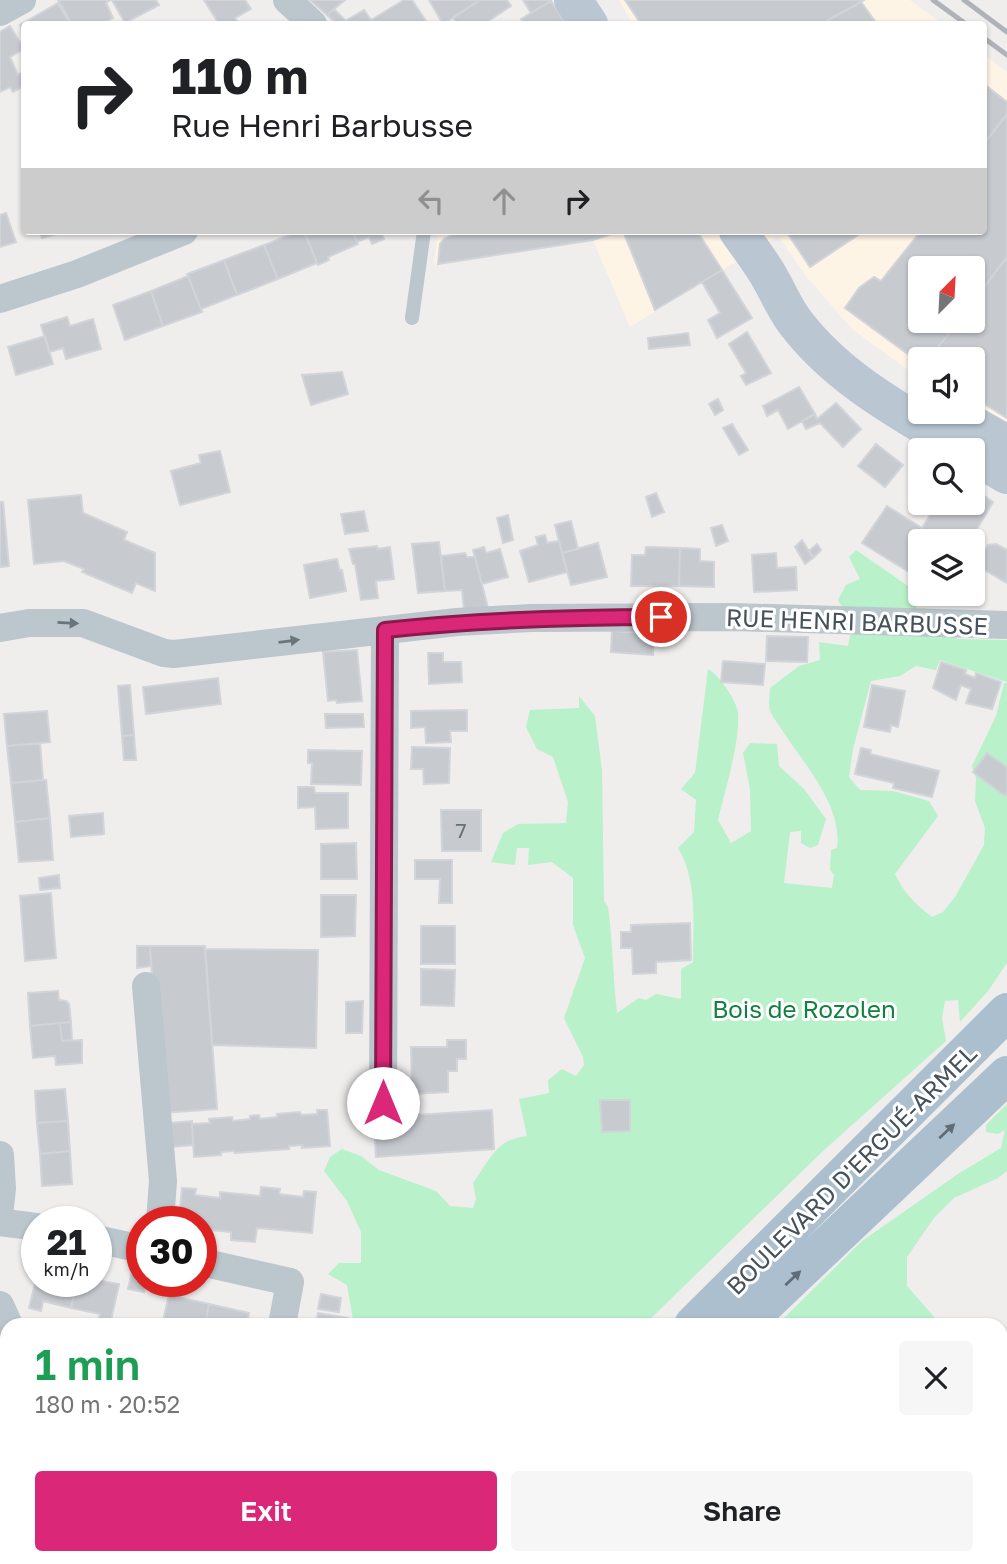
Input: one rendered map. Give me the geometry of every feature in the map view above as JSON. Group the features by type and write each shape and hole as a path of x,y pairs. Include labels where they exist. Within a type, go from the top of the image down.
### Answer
{"main road":[{"path":"573,0 587,21"},
{"path":"594,0 607,21"},
{"path":"741,235 802,331 851,379 944,438"},
{"path":"771,279 851,353 908,390"},
{"path":"963,424 1007,466"},
{"path":"985,459 1007,466"},
{"name":"BOULEVARD D'ERGUÉ-ARMEL","path":"700,1318 1007,1012"},
{"name":"BOULEVARD D'ERGUÉ-ARMEL","path":"750,1318 1000,1082"}],"street":[{"path":"0,12 22,0"},
{"path":"287,0 310,21"},
{"path":"0,299 76,274 174,235"},
{"name":"RUE HENRI BARBUSSE","path":"0,628 29,623 83,623 154,650 174,654 457,622 531,618 649,617 1007,625"},
{"path":"383,1103 385,630"},
{"path":"146,986 163,1181 161,1206"},
{"path":"0,1154 0,1207"},
{"path":"0,1222 21,1225"},
{"path":"217,1266 290,1282 283,1318"}],"lane":[{"path":"412,318 423,235"}],"shaded area":[{"path":"619,0 910,0 939,21 631,21"},
{"path":"987,57 1007,72 1007,431 985,418 985,347 908,347 908,370 852,329 806,276 778,236 630,327 593,240 434,264 438,235 987,235"}],"green space":[{"name":"Bois de Rozolen","path":"856,550 908,586 908,606 916,606 915,619 958,639 1007,640 1007,682 940,660 936,670 916,666 900,676 871,681 853,749 849,777 860,790 893,791 929,801 938,816 895,874 906,893 932,917 943,912 955,897 984,845 985,828 975,801 976,778 972,766 996,716 1004,683 1007,683 1007,963 988,991 960,1022 958,1000 945,1001 942,1018 946,1041 823,1151 651,1318 353,1318 347,1285 328,1274 339,1263 361,1263 361,1232 347,1201 324,1171 330,1157 342,1149 361,1156 379,1170 436,1191 450,1206 473,1208 476,1199 473,1183 489,1159 508,1141 527,1136 519,1099 549,1093 548,1080 562,1069 576,1076 584,1065 583,1057 564,1018 585,958 573,925 573,878 552,862 528,865 529,848 517,848 515,865 491,862 503,833 518,824 566,823 568,802 553,757 537,749 526,727 530,710 579,708 579,696 595,716 602,770 604,901 610,920 617,1013 639,998 646,1000 656,994 681,999 681,969 693,962 694,919 689,874 678,848 694,832 696,800 681,789 695,773 708,669 727,689 738,713 734,752 718,820 731,843 751,831 750,789 743,753 750,743 777,744 779,766 804,789 826,819 818,845 810,848 801,843 801,831 790,832 784,883 832,888 834,875 830,870 831,850 837,848 834,817 821,787 771,713 770,688 799,666 820,660 819,642 848,646 849,622 838,600 846,585 860,579 849,557"},
{"path":"1007,1104 1007,1171 998,1178 954,1198 934,1218 907,1257 907,1286 935,1318 784,1318 862,1241 958,1174 1001,1148 1005,1130 998,1134 986,1132 986,1125"}],"building":[{"path":"58,0 110,0 106,3 113,18 107,21 70,21"},
{"path":"112,0 156,0 159,5 129,21 124,21"},
{"path":"204,0 245,0 251,9 235,18 237,21 217,21"},
{"path":"310,0 345,0 327,15"},
{"path":"404,0 412,0 426,21 345,21 364,10 371,20"},
{"path":"429,0 480,0 448,21 441,21"},
{"path":"480,0 507,0 511,6 488,21 455,21 453,18"},
{"path":"523,0 551,0 551,1 531,13"},
{"path":"625,0 864,0 826,21 639,21"},
{"path":"551,1 564,21 522,21 521,19"},
{"path":"861,2 875,21 826,21"},
{"path":"58,3 68,21 27,21"},
{"path":"334,9 346,21 334,21 327,15"},
{"path":"10,26 21,44 21,51 10,57 18,75 21,74 21,88 13,92 10,87 0,92 0,32"},
{"path":"987,86 1007,102 1007,114 987,139"},
{"path":"1007,114 1007,257 985,286 985,256 908,256 908,333 949,333 938,347 908,347 908,354 845,308 859,288 874,277 881,281 918,235 987,235 987,140"},
{"path":"6,213 16,242 0,247 0,215"},
{"path":"290,235 306,235 317,263 278,279 264,245"},
{"path":"306,235 354,235 358,244 328,257 329,260 318,265"},
{"path":"354,235 382,235 384,239 372,244 369,237 357,242"},
{"path":"452,235 609,235 593,240 438,264 440,244"},
{"path":"625,235 700,235 722,270 655,310"},
{"path":"789,235 858,235 810,267"},
{"path":"264,245 278,279 237,295 224,260"},
{"path":"1007,257 1007,418 985,404 985,347 938,347 949,333 985,333 985,286"},
{"path":"224,260 237,295 201,309 187,274"},
{"path":"722,270 752,318 717,338 708,320 720,313 702,282"},
{"path":"188,276 202,312 163,326 151,291"},
{"path":"151,291 163,326 125,340 113,305"},
{"path":"67,317 70,326 93,319 101,349 66,359 63,348 49,352 41,325"},
{"path":"747,332 771,373 746,385 741,376 746,373 729,344"},
{"path":"688,333 690,345 649,349 648,338"},
{"path":"45,336 53,364 16,375 8,347"},
{"path":"342,372 348,394 311,405 302,375"},
{"path":"799,387 815,414 788,429 778,410 767,416 763,406"},
{"path":"718,399 723,410 715,415 709,404"},
{"path":"836,403 861,429 843,447 820,423 806,429 802,421 815,414 817,419"},
{"path":"732,424 748,450 739,455 723,428"},
{"path":"876,444 903,465 885,487 858,466"},
{"path":"220,451 230,492 180,505 171,471 201,463 199,455"},
{"path":"656,493 664,512 652,517 646,497"},
{"path":"81,495 83,513 127,532 124,540 155,553 155,591 136,583 132,593 82,572 84,569 64,561 34,564 28,500"},
{"path":"985,496 993,502 977,529 908,529 908,572 862,543 887,506 922,528 930,515 985,515"},
{"path":"0,502 3,502 9,566 0,567"},
{"path":"364,511 368,531 345,534 341,514"},
{"path":"508,515 513,540 503,543 497,518"},
{"path":"571,521 578,549 562,553 555,525"},
{"path":"722,525 728,541 716,546 711,528"},
{"path":"545,535 547,543 559,541 567,572 529,582 520,551 538,545 536,537"},
{"path":"802,540 813,558 805,564 795,547"},
{"path":"439,542 445,591 418,593 412,544"},
{"path":"598,543 607,577 571,585 562,553"},
{"path":"817,544 821,550 813,558 809,551"},
{"path":"996,544 1007,550 1007,583 985,570 985,550 988,545"},
{"path":"377,546 378,549 390,547 394,579 376,581 378,598 361,600 355,564 349,549"},
{"path":"484,547 486,553 500,549 508,577 482,584 473,550"},
{"path":"646,547 680,548 679,586 631,586 632,555 645,555"},
{"path":"680,548 700,549 700,561 714,562 714,587 679,586"},
{"path":"465,553 467,557 475,557 488,608 464,610 462,590 445,591 441,556"},
{"path":"776,553 777,568 796,567 797,590 754,592 752,555"},
{"path":"337,559 346,591 310,598 304,565"},
{"path":"612,631 654,634 653,655 611,652"},
{"path":"767,636 808,637 807,662 766,661"},
{"path":"357,650 362,701 328,701 323,652"},
{"path":"428,653 443,653 443,662 461,662 462,682 429,684"},
{"path":"723,661 765,664 763,685 721,682"},
{"path":"941,662 966,670 965,674 975,678 976,673 1001,682 992,709 966,703 971,689 961,685 956,700 933,688"},
{"path":"218,678 221,704 146,714 143,687"},
{"path":"130,685 134,735 122,736 118,686"},
{"path":"872,685 905,691 898,727 891,725 890,732 864,727"},
{"path":"467,710 467,731 450,731 451,742 426,743 425,727 411,728 411,711"},
{"path":"47,711 50,742 7,746 4,714"},
{"path":"325,714 363,714 364,727 326,728"},
{"path":"134,735 136,760 124,760 122,736"},
{"path":"40,743 43,780 11,783 7,746"},
{"path":"412,747 450,748 449,783 424,784 423,769 411,769"},
{"path":"861,748 871,750 870,754 939,771 932,797 893,788 894,783 855,774"},
{"path":"308,750 362,751 361,785 311,784 312,763 308,763"},
{"path":"987,753 1007,767 1005,796 973,772"},
{"path":"46,780 50,818 15,822 11,783"},
{"path":"298,787 314,787 315,793 348,793 348,828 316,829 315,807 298,808"},
{"path":"441,810 481,810 481,851 442,851"},
{"path":"103,813 104,834 71,837 69,816"},
{"path":"50,818 53,860 19,862 15,822"},
{"path":"356,843 357,879 321,879 321,844"},
{"path":"415,860 452,860 452,903 439,903 440,879 415,879"},
{"path":"59,875 60,888 40,890 39,878"},
{"path":"51,893 56,958 25,961 20,896"},
{"path":"321,895 356,895 355,936 321,937"},
{"path":"690,923 691,960 656,962 656,973 633,974 632,948 621,948 621,932 631,932 631,925"},
{"path":"421,926 455,926 455,964 421,964"},
{"path":"137,946 150,946 151,966 137,968"},
{"path":"150,946 205,946 217,1109 162,1113"},
{"path":"205,949 318,950 316,1048 212,1045"},
{"path":"421,969 455,970 454,1006 421,1005"},
{"path":"58,991 59,1000 69,1004 71,1022 30,1026 28,993"},
{"path":"363,1001 362,1033 346,1033 346,1002"},
{"path":"71,1022 72,1040 62,1041 60,1023"},
{"path":"60,1023 62,1041 82,1040 82,1063 56,1065 55,1056 33,1058 30,1026"},
{"path":"447,1040 466,1040 466,1059 457,1059 457,1071 448,1071 448,1092 412,1094 411,1047 447,1047"},
{"path":"65,1089 68,1121 37,1123 35,1091"},
{"path":"600,1100 630,1100 630,1131 602,1132"},
{"path":"317,1110 327,1110 330,1146 289,1146 289,1149 221,1152 221,1155 194,1157 192,1124 210,1123 209,1119 232,1117 233,1121 259,1115 260,1119 277,1117 277,1114 317,1114"},
{"path":"492,1110 494,1149 376,1157 374,1127 392,1126 392,1122 402,1121 402,1116"},
{"path":"68,1121 70,1151 40,1154 37,1123"},
{"path":"192,1121 193,1145 172,1147 171,1123"},
{"path":"70,1151 72,1184 42,1186 40,1154"},
{"path":"261,1187 280,1189 279,1194 303,1197 304,1191 316,1192 312,1233 257,1228 255,1242 231,1240 231,1232 217,1231 217,1206 180,1206 182,1188 196,1189 195,1195 220,1198 220,1192 260,1196"},
{"path":"112,1283 119,1284 112,1318 99,1318 100,1314 71,1308 73,1297 112,1297"},
{"path":"321,1294 341,1298 339,1312 318,1309"},
{"path":"32,1297 73,1297 71,1308 43,1301 41,1311 29,1308"},
{"path":"169,1297 209,1304 206,1318 164,1318"},
{"path":"209,1304 249,1313 248,1318 206,1318"},
{"path":"318,1313 348,1318 317,1318"}],"railway":[{"path":"933,0 962,21"},
{"path":"964,0 1007,32"},
{"path":"987,40 1007,55"}],"route":[{"path":"383,1103 385,630 531,618 661,617"}]}
